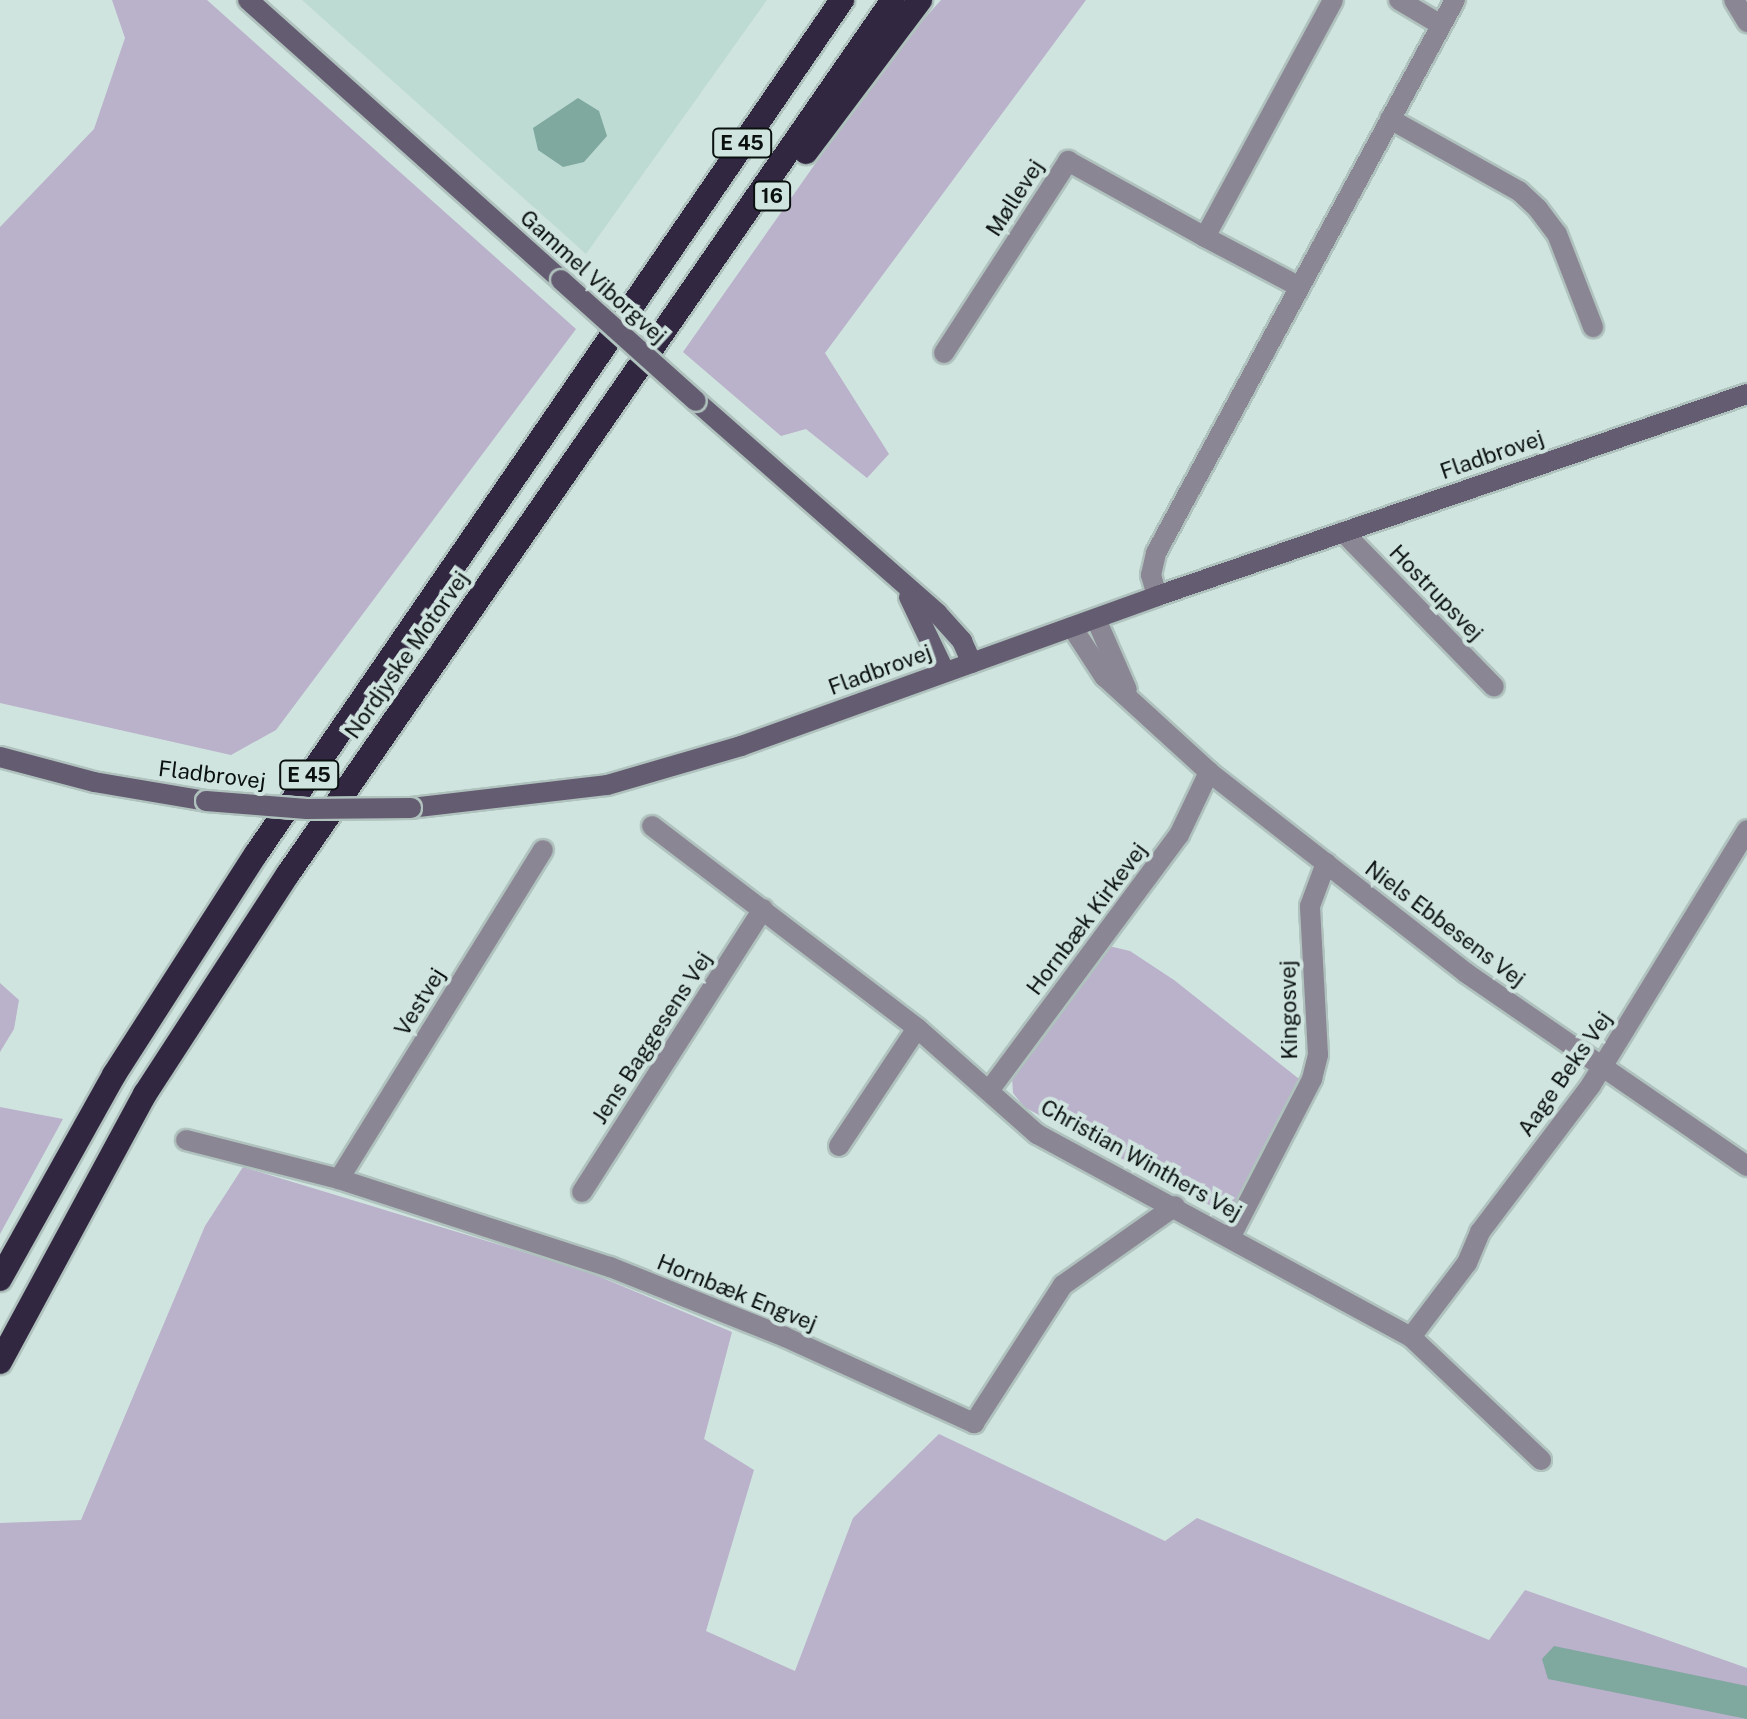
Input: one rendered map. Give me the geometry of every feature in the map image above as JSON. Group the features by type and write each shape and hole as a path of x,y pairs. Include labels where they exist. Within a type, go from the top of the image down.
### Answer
{"highway":[{"path":"643,287 825,0"},
{"name":"Nordjyske Motorvej","path":"0,1279 114,1075 256,854 842,0"},
{"name":"Nordjyske Motorvej","path":"0,1362 145,1094 288,874 893,0"},
{"name":"16","path":"621,391 920,0"}],"main road":[{"name":"Gammel Viborgvej","path":"248,0 951,628 972,663"},
{"name":"Fladbrovej","path":"0,757 94,782 206,801 307,809 411,808 607,785 741,746 1157,596 1747,394"},
{"name":"Gammel Viborgvej","path":"905,590 945,672"}],"street":[{"path":"1205,237 1333,0"},
{"path":"1399,0 1441,25"},
{"path":"1157,596 1151,575 1156,553 1455,0"},
{"path":"1734,0 1747,22"},
{"path":"1390,119 1519,191 1538,209 1557,234 1593,327"},
{"name":"Møllevej","path":"944,353 1068,161 1298,286"},
{"name":"Hostrupsvej","path":"1343,532 1494,687"},
{"name":"Niels Ebbesens Vej","path":"1096,619 1131,697"},
{"name":"Niels Ebbesens Vej","path":"1072,627 1089,659 1209,772 1601,1069 1747,1166"},
{"name":"Hornbæk Kirkevej","path":"991,1088 1179,835 1209,772"},
{"name":"Christian Winthers Vej","path":"652,826 917,1028 991,1088 1037,1134 1231,1236 1411,1337 1541,1460"},
{"name":"Aage Beks Vej","path":"1411,1337 1467,1263 1480,1232 1601,1069 1747,830"},
{"name":"Vestvej","path":"339,1179 543,850"},
{"name":"Kingosvej","path":"1231,1236 1312,1079 1318,1023 1310,906 1326,863"},
{"name":"Jens Baggesens Vej","path":"582,1192 763,909"},
{"path":"839,1146 917,1028"},
{"name":"Hornbæk Engvej","path":"186,1140 339,1179 610,1267 785,1337 974,1423 1063,1285 1175,1206"}],"shaded area":[{"path":"112,0 207,0 576,329 276,730 231,755 0,703 0,227 94,129 125,38"},
{"path":"302,0 767,0 586,254"},
{"path":"941,0 1086,0 825,353 889,454 867,478 806,429 781,436 683,352 891,56"},
{"path":"578,98 599,111 607,136 584,162 563,167 538,150 533,128"},
{"path":"1109,946 1130,951 1174,980 1303,1082 1230,1216 1024,1107 1013,1093 1012,1077"},
{"path":"0,983 19,1000 14,1029 0,1052"},
{"path":"0,1107 63,1119 0,1234"},
{"path":"243,1167 586,1271 732,1332 704,1439 754,1470 706,1631 795,1671 853,1518 939,1434 1165,1541 1197,1518 1489,1640 1525,1590 1747,1668 1747,1719 0,1719 0,1523 81,1520 205,1226"},
{"path":"1554,1646 1747,1686 1747,1719 1548,1679 1542,1659"}]}
